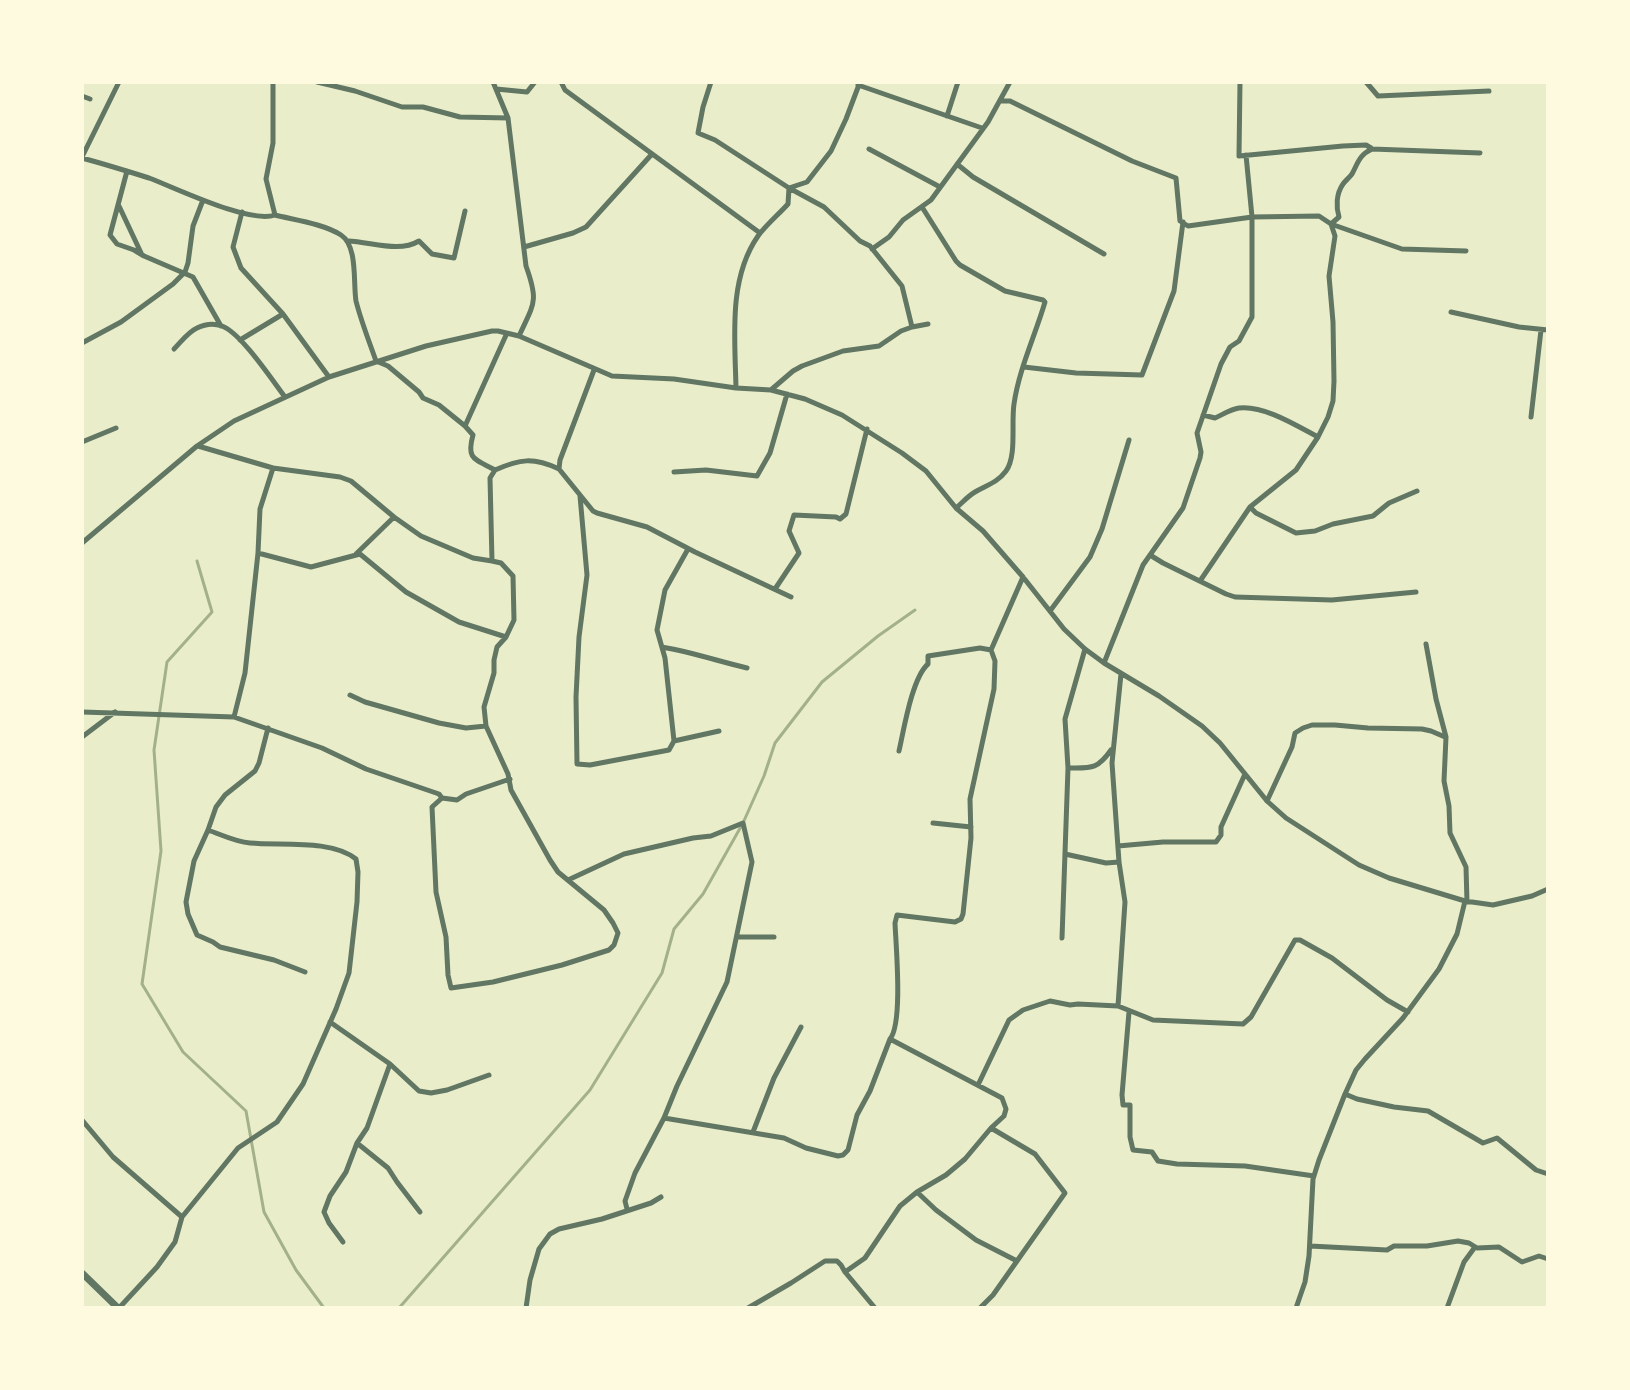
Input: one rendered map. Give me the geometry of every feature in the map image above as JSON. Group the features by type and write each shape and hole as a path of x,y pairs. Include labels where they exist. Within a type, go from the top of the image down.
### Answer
{"street":[{"path":"119,82 82,158 242,212 267,218 275,215 341,235 352,251 356,301 376,361 388,366 423,398 439,405 465,426 473,435 469,452 471,457 495,470"},
{"path":"273,82 273,143 266,179 275,215"},
{"path":"317,82 402,107 423,107 460,117 508,118"},
{"path":"493,82 508,118 526,266 534,289 534,302 519,336"},
{"path":"496,89 527,92 535,82"},
{"path":"561,82 565,90 760,233"},
{"path":"711,82 698,133 715,140 824,207 872,249 902,286 912,327"},
{"path":"947,116 958,82"},
{"path":"872,249 889,237 903,220 927,204 982,129 1010,82"},
{"path":"1240,82 1239,156 1343,146 1366,145 1372,149"},
{"path":"1366,82 1378,96 1489,91"},
{"path":"789,188 807,182 831,151 859,84 982,129"},
{"path":"82,96 90,99"},
{"path":"1000,101 1010,101 1132,161 1176,178 1180,221 1193,226 1252,217 1319,216 1331,224 1402,249 1466,251"},
{"path":"869,149 940,187"},
{"path":"1331,224 1339,217 1337,199 1343,183 1351,177 1365,152 1372,149 1480,153"},
{"path":"524,247 586,227 652,154"},
{"path":"1104,663 1143,565 1183,508 1200,458 1197,433 1221,364 1252,317 1252,217 1246,155"},
{"path":"957,164 973,177 1104,254"},
{"path":"127,171 110,235 117,244 193,277 221,326"},
{"path":"736,388 736,303 742,271 749,250 760,233 788,204 789,188"},
{"path":"82,343 121,322 185,272 193,226 203,200"},
{"path":"119,205 142,255"},
{"path":"922,207 960,265 1005,291 1045,302 1014,406 1011,461 998,479 975,491 956,508"},
{"path":"348,241 403,248 419,241 432,254 454,258 465,211"},
{"path":"242,212 233,247 241,268 283,314 329,377"},
{"path":"1024,367 1076,373 1142,375 1174,291 1183,222"},
{"path":"1200,581 1250,507 1296,470 1328,417 1334,381 1329,276 1335,236 1331,224"},
{"path":"1451,312 1544,330 1531,417"},
{"path":"240,340 283,314"},
{"path":"174,349 194,329 211,324 221,326 240,340 285,397"},
{"path":"771,390 802,366 843,351 879,346 901,331 928,324"},
{"path":"82,543 197,446 234,421 329,377 426,346 492,331 519,336 612,376 674,379 771,390 822,405 867,429 915,462 956,508 983,531 1064,629 1085,649 1202,726 1220,743 1267,801 1286,818 1359,865 1389,878 1466,902 1493,905 1548,889"},
{"path":"465,426 507,333"},
{"path":"559,469 594,370"},
{"path":"674,472 706,470 757,476 770,453 787,394"},
{"path":"1203,415 1215,418 1236,408 1260,411 1273,414 1318,437"},
{"path":"82,442 116,428"},
{"path":"775,590 799,553 789,531 794,515 840,519 846,514 867,429"},
{"path":"1050,611 1090,557 1102,529 1129,440"},
{"path":"197,446 273,468 351,481 421,536 473,558 501,563 513,576 514,620 497,647 494,673 484,707 486,726 510,779 511,790 550,860 558,872 592,899 613,923 618,933 609,950 493,982 451,988 446,937 436,892 432,807 442,798"},
{"path":"492,561 490,478 495,470 518,460 559,469 597,513 647,527 791,597"},
{"path":"234,717 245,673 260,509 273,468"},
{"path":"1250,507 1296,533 1373,516 1389,503 1417,491"},
{"path":"580,496 587,575 579,637 577,764 590,765 669,750 674,741 657,630 665,590 688,549"},
{"path":"355,555 394,517"},
{"path":"258,553 311,567 360,554 406,592 459,622 506,637"},
{"path":"1150,555 1235,597 1332,600 1416,592"},
{"path":"664,1118 784,1138 806,1148 838,1156 848,1150 857,1115 895,1033 897,915 955,922 963,914 971,827 970,799 994,689 995,661 991,650 1023,577"},
{"path":"1296,1308 1305,1282 1310,1246 1314,1176 1345,1094 1356,1070 1408,1012 1439,969 1457,934 1466,902 1466,867 1450,833 1444,781 1446,737 1426,644"},
{"path":"662,647 693,652 747,668"},
{"path":"899,751 908,710 921,670 928,664 928,656 980,648 991,650"},
{"path":"1062,938 1068,768 1065,719 1085,649"},
{"path":"1118,1006 1125,902 1119,862 1112,748 1121,674"},
{"path":"350,695 439,723 466,728 486,726"},
{"path":"82,712 234,717 322,748 366,769 435,792 442,798 457,800 510,779"},
{"path":"82,737 115,712"},
{"path":"1267,801 1292,747 1295,733 1303,728 1335,725 1422,729 1446,737"},
{"path":"268,728 255,771 216,807 194,861 186,902 197,935 220,947 274,960 305,972"},
{"path":"674,741 719,731"},
{"path":"1068,768 1096,767 1112,748"},
{"path":"1118,846 1216,842 1245,774"},
{"path":"568,880 624,854 711,836 743,823 752,862 725,987 635,1173 625,1201 627,1209"},
{"path":"933,823 971,827"},
{"path":"82,1273 119,1308 157,1267 175,1242 182,1217 238,1148 277,1122 303,1084 349,973 357,902 356,859 344,852 315,845 239,842 208,830"},
{"path":"1065,854 1106,863 1119,862"},
{"path":"737,937 774,937"},
{"path":"978,1085 1009,1020 1018,1012 1050,1001 1070,1005 1118,1006 1153,1020 1243,1024 1251,1017 1295,940 1332,958 1408,1012"},
{"path":"1129,1012 1122,1095 1123,1105 1130,1105 1133,1150 1152,1152 1158,1161 1177,1164 1245,1166 1314,1176"},
{"path":"330,1022 390,1064 419,1091 431,1093 489,1075"},
{"path":"753,1132 774,1078 801,1027"},
{"path":"845,1272 865,1258 900,1206 965,1159 1004,1116 1006,1109 1002,1098 890,1039"},
{"path":"343,1242 324,1212 367,1128 390,1064"},
{"path":"1345,1094 1394,1107 1428,1111 1483,1143 1497,1138 1536,1170 1548,1174"},
{"path":"82,1120 113,1157 182,1217"},
{"path":"980,1308 993,1295 1065,1193 1035,1154 991,1128"},
{"path":"357,1143 388,1168 420,1212"},
{"path":"917,1192 976,1240 1017,1261"},
{"path":"526,1308 539,1249 550,1234 651,1203 661,1197"},
{"path":"1310,1246 1387,1250 1394,1246 1413,1247 1458,1241 1475,1247 1499,1247 1522,1262 1539,1256 1548,1259"},
{"path":"1447,1308 1464,1262 1475,1247"},
{"path":"748,1308 825,1261 837,1261 875,1308"}],"waterway":[{"path":"197,561 212,612 167,662 154,750 161,851 142,984 183,1052 246,1111 264,1212 296,1270 324,1308"},
{"path":"399,1308 590,1090 662,973 674,929 703,894 743,823 775,743 822,682 915,610"}]}
